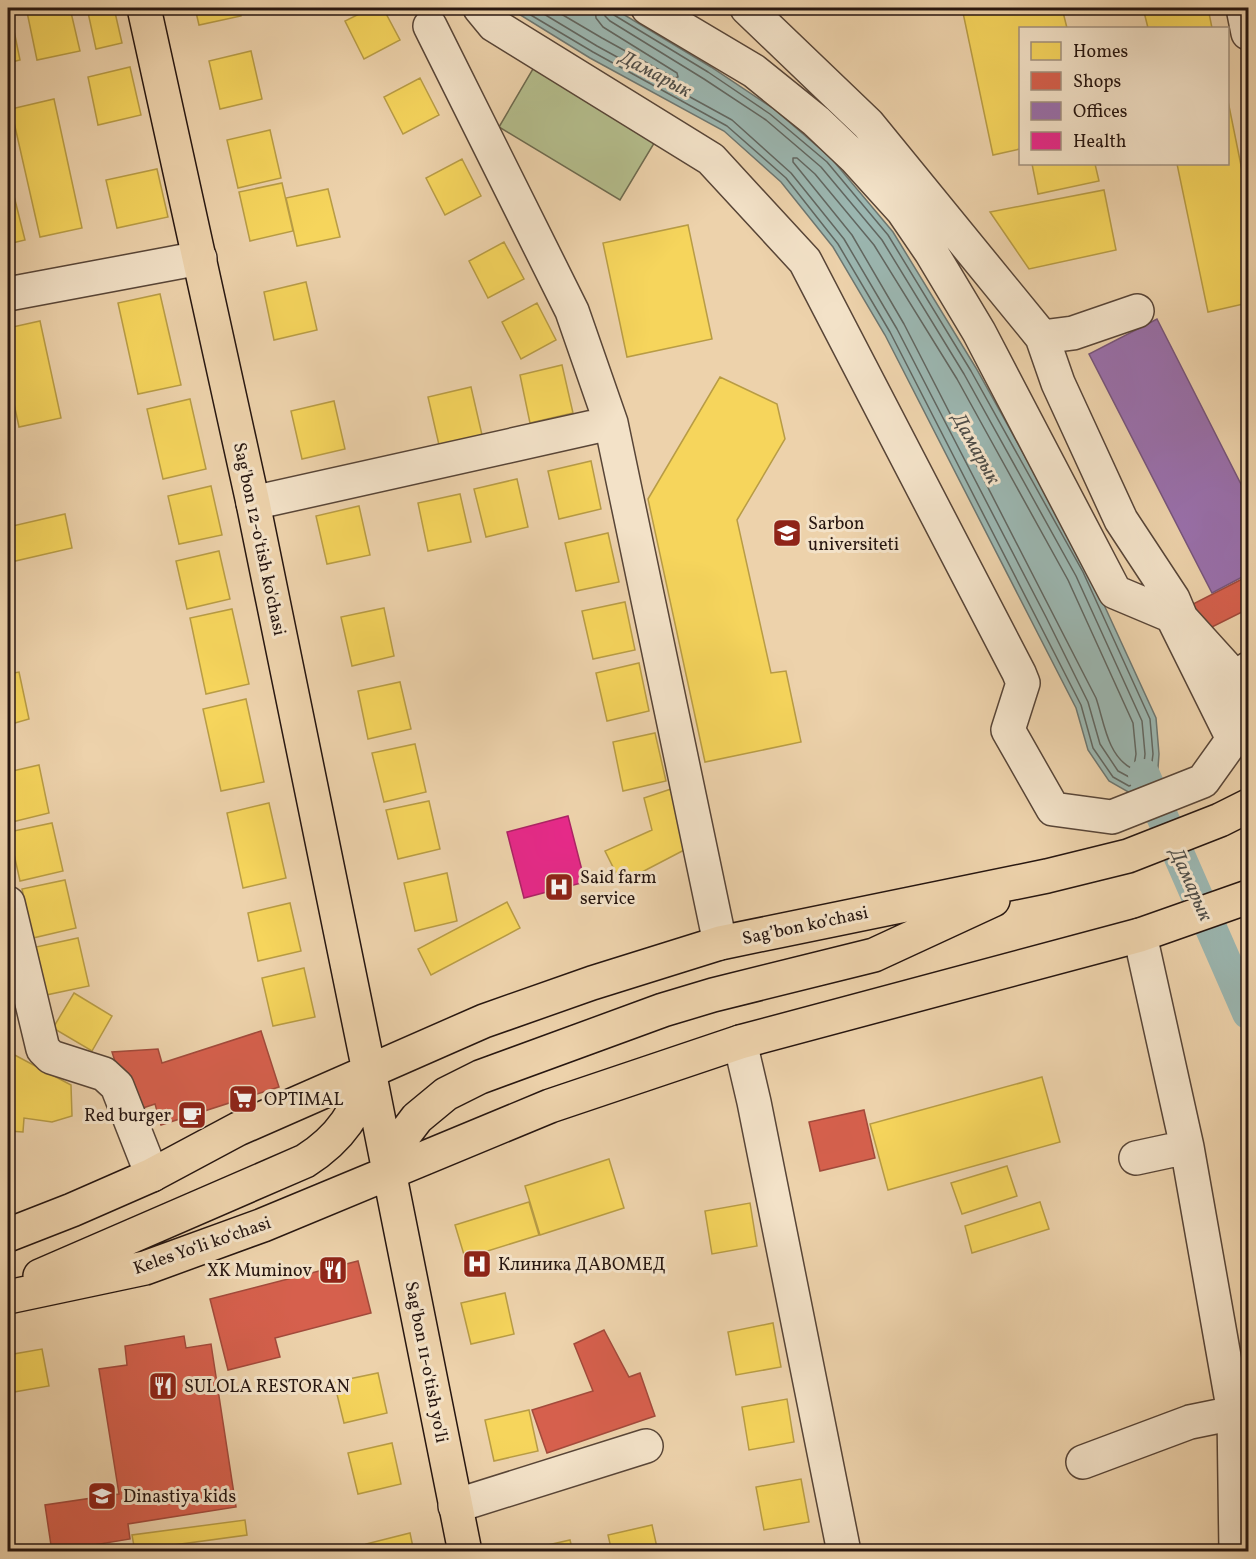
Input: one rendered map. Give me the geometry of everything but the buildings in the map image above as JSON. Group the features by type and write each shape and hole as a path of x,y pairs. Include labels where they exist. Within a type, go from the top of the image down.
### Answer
{"main road":[{"name":"Sag'bon 12-o'tish ko'chasi","path":"144,8 253,503 389,1173"},
{"name":"Sag’bon ko’chasi","path":"369,1071 484,1021 592,983 720,943 1047,876 1128,856 1220,820 1248,806"},
{"path":"389,1173 401,1139 417,1118 441,1098 472,1080 663,1010 713,995 874,955 1047,876"},
{"path":"389,1173 550,1106 740,1042 1147,933 1248,897"},
{"path":"8,1234 72,1210 152,1175 238,1129 369,1071"},
{"path":"8,1291 106,1246 305,1161 327,1146 345,1126 360,1101 369,1071"},
{"name":"Keles Yoʻli koʻchasi","path":"8,1297 145,1268 262,1225 389,1173"},
{"name":"Sag'bon 11-o'tish yo'li","path":"389,1173 465,1551"}],"street":[{"path":"480,8 494,26 711,159 805,261 1019,673 1023,683 1008,730 1053,808 1112,817 1203,781 1233,739 1172,616 1115,592 979,332 931,252 903,211 855,158 816,121 754,71 648,8"},
{"path":"747,8 867,124 1042,337 1058,383 1121,520 1173,599 1181,618 1245,687"},
{"path":"1243,8 1248,33"},
{"path":"430,26 572,310 611,423 720,943"},
{"path":"8,294 200,258"},
{"path":"1042,337 1073,333 1137,310"},
{"path":"253,503 611,423"},
{"path":"8,903 43,1049 51,1057 104,1074 117,1086 152,1175"},
{"path":"1147,933 1234,1413 1236,1551"},
{"path":"740,1042 757,1114 844,1551"},
{"path":"1136,1158 1187,1147"},
{"path":"1083,1462 1190,1422 1234,1413"},
{"path":"455,1506 646,1446"}],"green space":[{"path":"537,62 659,135 620,200 499,127"}],"water":[{"path":"509,8 613,8 711,67 774,109 831,158 893,232 976,368 1088,570 1156,718 1159,754 1157,782 1130,793 1109,781 1088,750 1076,708 885,335 833,247 781,182 724,131 590,58"}],"waterway":[{"name":"Дамарык","path":"1144,775 1248,1013"}],"place":[{"name":"Sarbon universiteti","path":"787,533"},
{"name":"Said farm service","path":"559,887"},
{"name":"OPTIMAL","path":"243,1099"},
{"name":"Red burger","path":"192,1115"},
{"name":"Клиника ДАВОМЕД","path":"477,1264"},
{"name":"XK Muminov","path":"333,1270"},
{"name":"SULOLA RESTORAN","path":"163,1386"},
{"name":"Dinastiya kids","path":"102,1496"}]}
